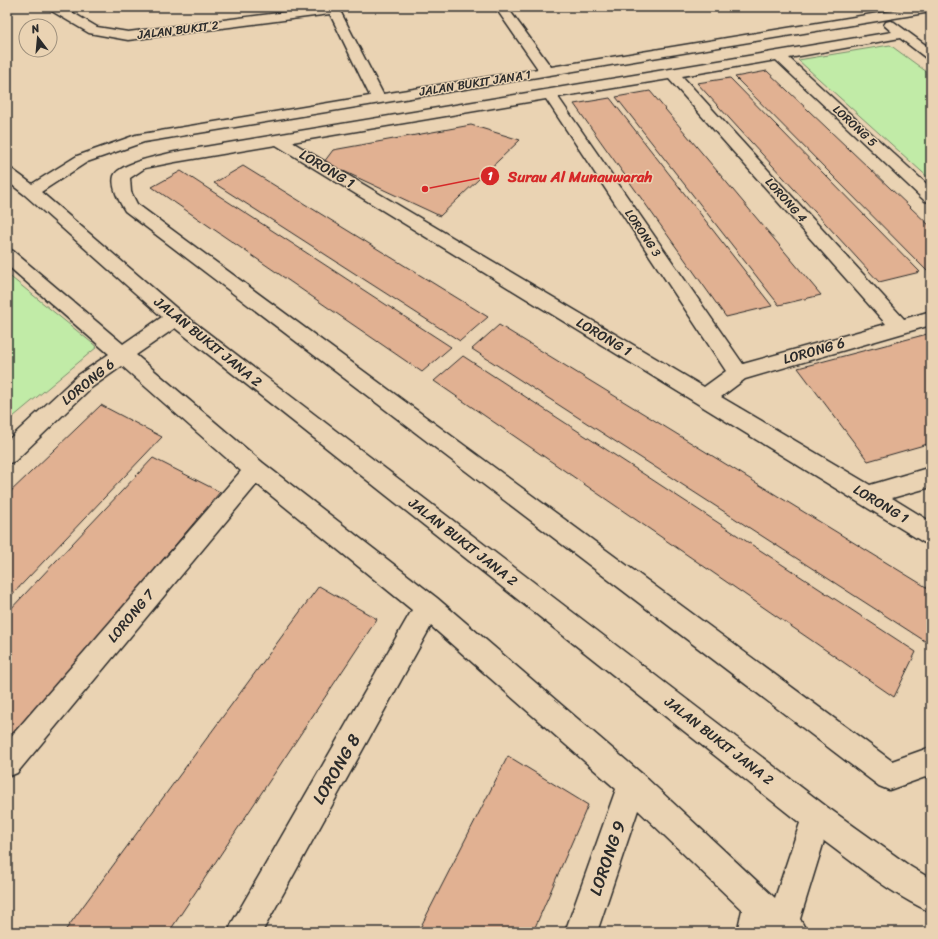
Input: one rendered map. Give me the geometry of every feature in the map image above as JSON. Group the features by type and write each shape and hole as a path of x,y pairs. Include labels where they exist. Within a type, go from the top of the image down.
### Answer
{"street":[{"name":"JALAN BUKIT 2","path":"54,7 93,30 128,36 332,8"},
{"path":"501,7 547,71"},
{"path":"332,8 379,99"},
{"name":"JALAN BUKIT JANA 1","path":"31,191 82,159 141,138 931,8"},
{"path":"880,16 931,55"},
{"path":"902,34 779,56 174,157 140,165 122,176 123,192 131,207 889,776 931,760"},
{"name":"LORONG 5","path":"779,56 931,197"},
{"name":"LORONG 4","path":"672,74 900,327"},
{"name":"LORONG 3","path":"549,94 738,373"},
{"name":"LORONG 1","path":"277,139 931,534"},
{"name":"JALAN BUKIT JANA 2","path":"7,173 31,191 175,318 817,817 900,878 931,896"},
{"path":"7,255 121,356 254,470 428,607 632,784 771,924 817,817"},
{"name":"LORONG 6","path":"7,455 84,382 175,318"},
{"name":"LORONG 6","path":"704,398 738,373 931,318"},
{"name":"LORONG 7","path":"7,763 254,470"},
{"path":"868,496 931,476"},
{"name":"LORONG 8","path":"244,932 428,607"},
{"name":"LORONG 9","path":"581,932 632,784"}],"green space":[{"path":"890,45 931,75 931,180 798,60"},
{"path":"7,274 97,347 7,422"}],"building":[{"path":"767,71 931,227 931,270 927,271 735,77"},
{"path":"730,78 920,272 879,282 697,83"},
{"path":"650,91 821,295 779,305 616,97"},
{"path":"610,98 772,306 726,317 574,104"},
{"path":"471,125 520,140 440,216 324,162 333,150"},
{"path":"243,166 488,317 460,341 214,183"},
{"path":"181,171 451,347 422,372 152,187"},
{"path":"499,325 931,590 931,645 472,349"},
{"path":"931,333 931,443 868,461 798,368"},
{"path":"463,356 916,652 894,697 434,381"},
{"path":"101,405 162,437 7,600 7,495"},
{"path":"153,458 220,492 7,744 7,613"},
{"path":"319,586 377,619 169,932 64,932"},
{"path":"508,756 588,805 533,932 418,932"}],"place":[{"name":"Surau Al Munauwarah","path":"425,189"}]}
